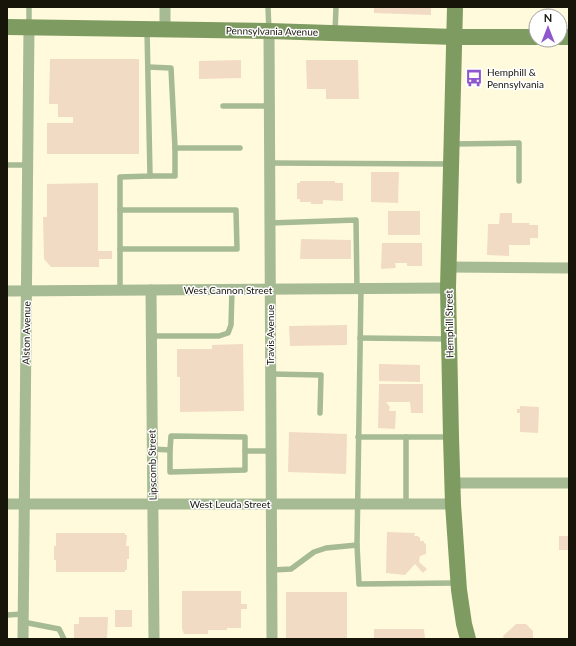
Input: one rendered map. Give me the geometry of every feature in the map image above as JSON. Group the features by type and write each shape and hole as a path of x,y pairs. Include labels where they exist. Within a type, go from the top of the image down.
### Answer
{"main road":[{"name":"Hemphill Street","path":"456,7 448,288 453,504 458,583 464,624 468,639"},
{"name":"Pennsylvania Avenue","path":"7,28 165,29 455,37 528,37"}],"street":[{"path":"165,7 165,29"},
{"name":"Alston Avenue","path":"23,639 29,28"},
{"name":"Travis Avenue","path":"269,31 272,639"},
{"path":"448,267 569,268"},
{"name":"West Cannon Street","path":"7,291 448,288"},
{"name":"Lipscomb Street","path":"150,290 154,639"},
{"path":"452,483 569,483"},
{"name":"West Leuda Street","path":"7,504 453,504"}],"lane":[{"path":"29,7 29,28"},
{"path":"268,7 269,31"},
{"path":"335,33 336,7"},
{"path":"147,29 150,176"},
{"path":"120,290 120,177 175,176 171,68 148,66"},
{"path":"223,106 269,106"},
{"path":"452,144 519,143 519,181"},
{"path":"175,148 240,148"},
{"path":"270,162 451,164"},
{"path":"7,165 28,165"},
{"path":"120,210 236,210 237,248 120,249"},
{"path":"270,223 356,220 360,338 357,504 359,584 458,583"},
{"path":"151,336 219,336 228,333 231,325 232,290"},
{"path":"360,338 449,339"},
{"path":"271,374 321,375 320,413"},
{"path":"171,436 245,436 245,470 170,472 170,450 171,436"},
{"path":"358,437 451,437"},
{"path":"406,437 406,504"},
{"path":"152,449 170,450"},
{"path":"245,451 271,451"},
{"path":"272,570 291,570 314,552 326,548 357,545"},
{"path":"7,615 23,618 59,629 64,639"}],"building":[{"path":"374,7 431,7 431,15 374,13"},
{"path":"50,59 139,59 139,154 47,154 47,123 73,123 73,117 58,117 58,104 49,104"},
{"path":"241,60 241,78 199,79 199,61"},
{"path":"306,60 358,60 359,99 326,99 326,89 307,89"},
{"path":"371,172 399,172 398,203 371,202"},
{"path":"300,181 335,181 335,183 343,183 343,201 323,200 323,204 300,202 300,199 297,199 297,183 300,183"},
{"path":"98,183 98,251 112,251 112,259 99,259 99,267 51,267 44,259 43,217 47,217 47,184"},
{"path":"388,211 420,211 420,235 388,235"},
{"path":"500,213 512,213 512,223 530,223 529,225 538,225 538,238 530,238 530,245 509,245 509,256 487,255 488,224 499,224"},
{"path":"301,239 351,240 351,259 300,259"},
{"path":"382,243 422,243 422,266 407,266 407,263 395,263 396,268 381,269"},
{"path":"347,325 347,345 290,346 289,326"},
{"path":"243,344 244,411 180,412 180,377 177,377 177,349 212,349 212,345"},
{"path":"379,364 420,365 420,382 379,381"},
{"path":"379,384 423,384 423,413 411,413 410,402 386,402 390,407 389,411 396,411 395,429 378,428"},
{"path":"520,406 539,407 538,433 520,432 520,413 517,413 517,409 520,409"},
{"path":"289,432 347,434 346,474 288,472"},
{"path":"387,532 415,533 414,536 418,536 420,541 424,541 426,544 426,554 420,556 419,562 427,569 423,573 415,564 405,575 386,573"},
{"path":"56,533 125,533 125,535 127,535 126,546 129,546 127,570 125,570 125,572 56,572 54,546 56,546"},
{"path":"559,536 569,536 569,550 559,550"},
{"path":"182,591 241,591 241,604 247,604 247,609 241,609 241,628 208,630 208,634 184,634 182,629"},
{"path":"286,592 347,592 347,639 286,639"},
{"path":"115,610 132,610 132,627 115,627"},
{"path":"79,617 108,617 107,639 74,639 74,624 79,624"},
{"path":"516,624 526,624 533,631 533,639 504,639 503,636"},
{"path":"374,629 424,629 425,639 374,639"}],"place":[{"name":"Hemphill & Pennsylvania","path":"474,78"}]}
